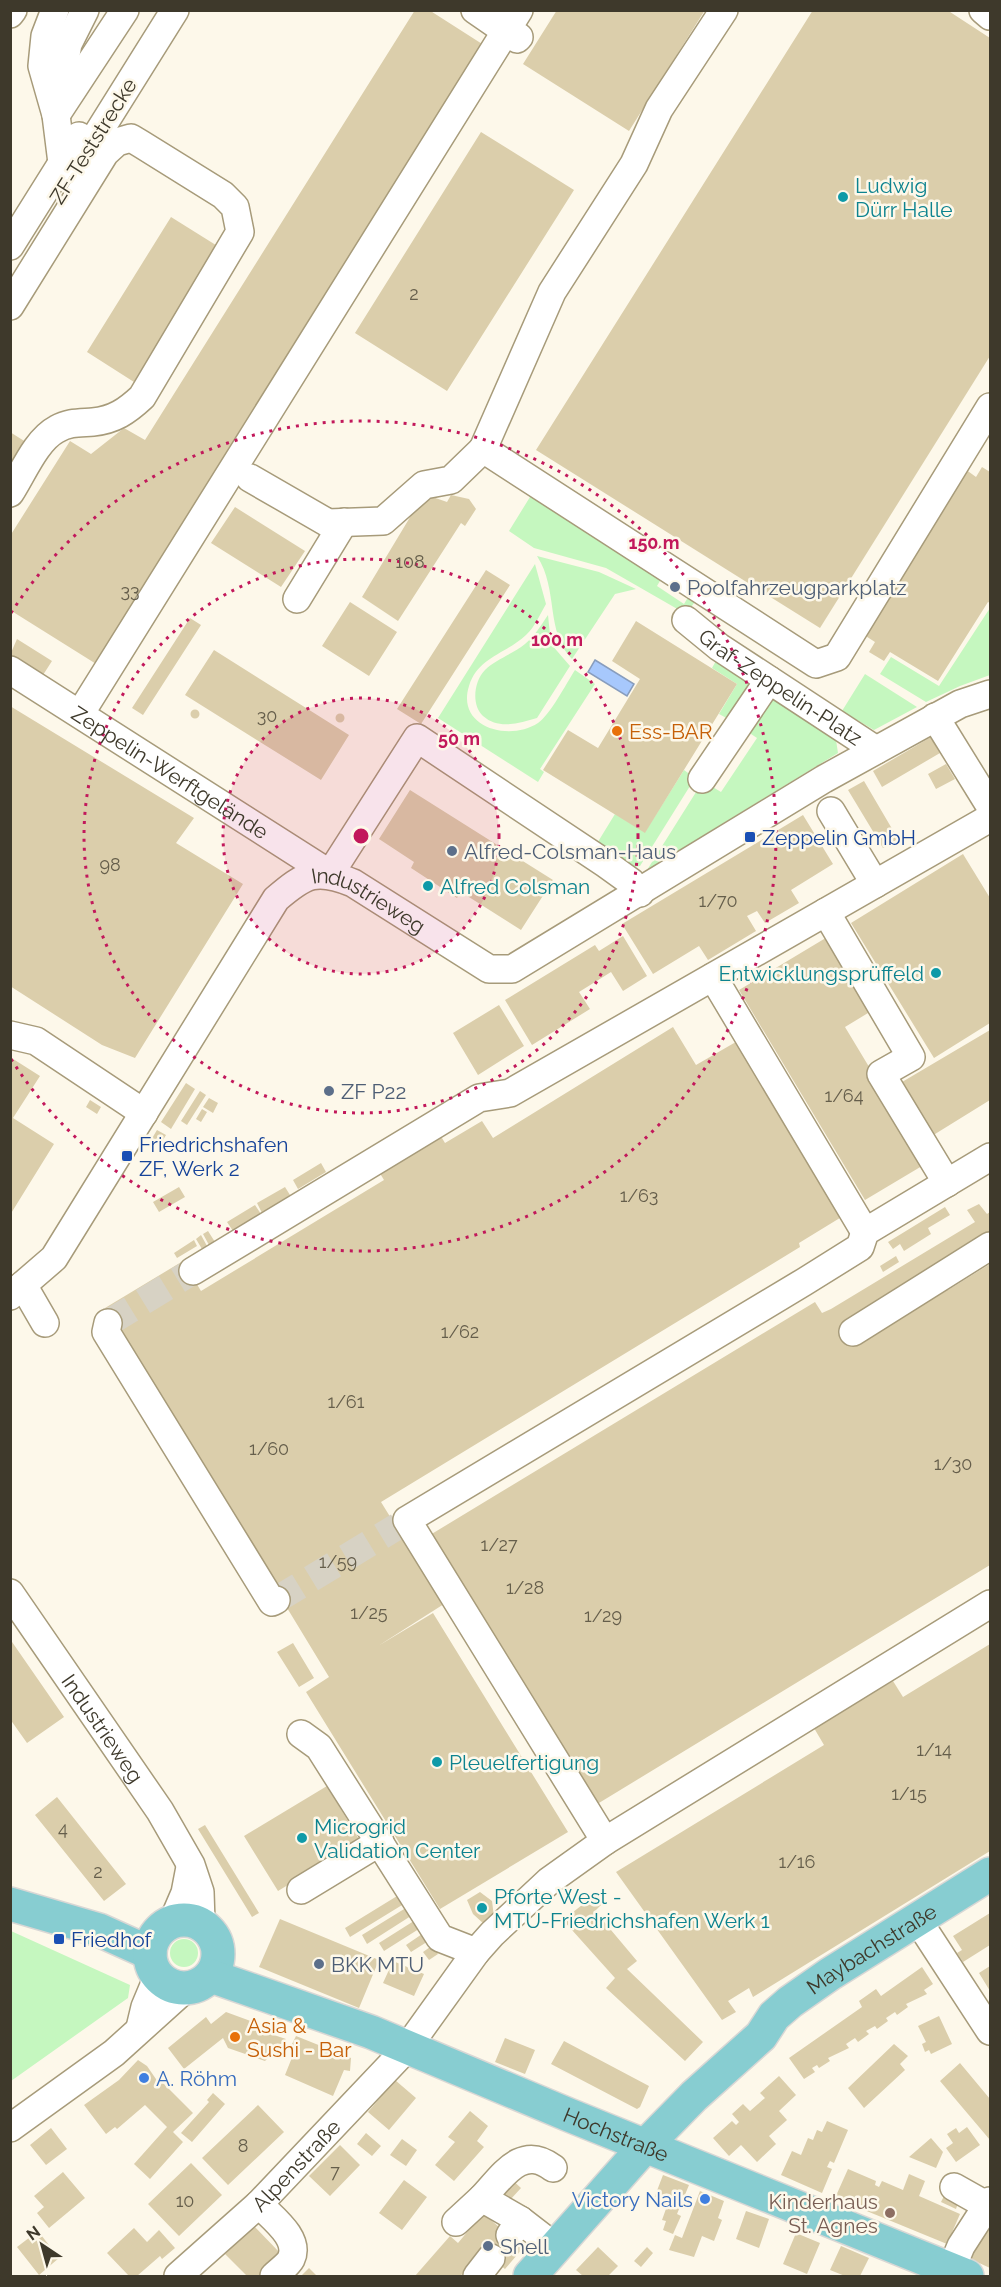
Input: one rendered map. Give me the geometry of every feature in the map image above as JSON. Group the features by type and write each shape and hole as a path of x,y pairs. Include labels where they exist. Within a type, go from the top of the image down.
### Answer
{"main road":[{"name":"Maybachstraße","path":"532,2276 645,2145 694,2096 761,2036 776,2034 873,1965 990,1874"},
{"name":"Maybachstraße","path":"921,1926 990,1895"},
{"name":"Hochstraße","path":"10,1904 99,1930 127,1926 182,1952 235,1986 266,1993 407,2048 959,2273"}],"street":[{"path":"55,10 42,53 42,66 56,115 62,163"},
{"path":"56,115 64,56 85,10"},
{"path":"56,115 125,10"},
{"name":"ZF-Teststrecke","path":"10,246 158,10"},
{"name":"ZF-Teststrecke","path":"10,273 175,10"},
{"path":"475,10 513,21"},
{"path":"513,21 517,39 536,10"},
{"path":"250,478 328,523 383,521 424,485 451,480 483,449 552,292 634,164 659,109 724,10"},
{"path":"983,10 990,16"},
{"path":"80,714 513,21"},
{"path":"10,306 105,153 117,142 131,138 222,195 235,207 240,232 142,397 129,410 115,417 72,423 55,429 42,442 10,493"},
{"path":"483,449 816,664 837,657 990,407"},
{"path":"297,599 344,522"},
{"name":"Graf-Zeppelin-Platz","path":"724,605 695,628 876,750"},
{"name":"Zeppelin-Werftgelände","path":"10,670 330,874"},
{"path":"702,779 769,680"},
{"name":"Industrieweg","path":"17,1291 54,1258 276,899 300,878 330,874 353,883 489,969 499,971 512,969 876,750 960,704 990,694"},
{"path":"194,1271 479,1098 510,1093 988,820 935,717"},
{"path":"330,874 417,738 606,864 631,882 640,893"},
{"path":"831,811 875,884"},
{"path":"826,912 911,1057 881,1074 947,1184"},
{"path":"713,977 866,1232"},
{"path":"10,1035 36,1041 144,1113"},
{"path":"605,1841 403,1523 804,1282 860,1247 866,1232 990,1157"},
{"path":"853,1332 990,1246"},
{"path":"17,1291 45,1323"},
{"path":"108,1323 106,1332 272,1602 276,1600"},
{"name":"Industrieweg","path":"10,1593 160,1811 191,1865 200,1892 182,1952"},
{"name":"Alpenstraße","path":"178,2277 259,2204 407,2048 476,1952 549,1881 605,1841 990,1604"},
{"path":"302,1734 319,1747 440,1938 476,1952"},
{"path":"301,1890 380,1842"},
{"path":"921,1926 990,2031"},
{"path":"10,2128 114,2053 140,2028 182,1952"},
{"path":"456,2222 513,2165 530,2158 541,2159 553,2168"},
{"path":"954,2187 988,2203 961,2246 959,2273"},
{"path":"482,2198 515,2228 555,2247"},
{"path":"259,2204 290,2237 294,2248 291,2259 274,2277"}],"green space":[{"path":"538,496 664,574 657,586 684,604 690,594 697,599 686,614 606,568 534,548 509,531 530,497"},
{"path":"537,556 599,572 636,589 615,594 572,659 558,636 548,583"},
{"path":"535,564 546,604 526,635 479,668 469,686 467,700 470,712 477,721 488,727 513,731 526,729 543,719 575,670 595,684 540,769 544,772 538,782 438,718"},
{"path":"990,608 990,675 926,702 880,674 891,657 939,686"},
{"path":"548,615 551,644 570,666 537,718 509,724 489,720 479,711 475,700 478,680 489,666 529,641"},
{"path":"717,659 755,684 732,721 719,714 737,684 712,668"},
{"path":"865,674 917,707 874,730 842,711"},
{"path":"769,692 821,726 819,729 836,740 838,753 647,870 703,781 721,792 757,738 745,730"},
{"path":"684,770 695,778 640,866 634,867 596,845 615,814 645,832"},
{"path":"11,1931 130,1985 128,1998 11,2081"},
{"path":"184,1939 194,1943 198,1953 194,1963 184,1967 174,1963 170,1953 174,1943"}],"water":[{"path":"595,660 634,684 627,696 588,672"}],"building":[{"path":"415,10 429,10 490,49 101,667 10,610 10,536 70,441 91,454 124,428 145,440"},
{"path":"557,10 705,10 629,131 523,64"},
{"name":"Ludwig Dürr Halle","path":"813,10 947,10 990,38 990,356 820,628 536,450"},
{"path":"481,132 574,190 447,391 355,333"},
{"path":"171,217 219,247 134,382 87,352"},
{"path":"10,432 29,444 10,474"},
{"path":"982,467 990,472 990,603 988,602 938,681 890,652 884,661 869,652 875,642 861,633 965,469 976,477"},
{"path":"424,494 447,502 451,495 469,499 476,509 465,526 461,523 398,621 362,597"},
{"path":"235,507 305,551 281,587 211,543"},
{"path":"486,570 510,585 421,724 397,709"},
{"path":"350,602 397,632 369,676 322,646"},
{"path":"190,618 201,625 143,715 132,708"},
{"path":"636,621 737,684 645,833 543,770 568,730 598,748 640,679 612,661"},
{"path":"17,639 52,661 43,675 10,655"},
{"path":"214,650 349,735 321,780 185,695"},
{"path":"10,706 194,818 176,843 243,884 135,1058 102,1045 10,986"},
{"path":"195,709 200,714 195,719 190,714"},
{"path":"340,713 345,718 340,723 335,718"},
{"path":"931,737 940,753 882,787 873,771"},
{"path":"946,764 955,779 936,789 928,774"},
{"path":"864,781 898,839 883,848 848,790"},
{"name":"Alfred-Colsman-Haus","path":"410,790 553,880 521,930 461,892 457,898 411,868 414,862 379,839"},
{"path":"803,815 833,864 791,890 799,903 765,923 757,911 747,916 756,931 708,960 699,946 653,974 622,924"},
{"name":"Entwicklungsprüffeld","path":"963,854 990,898 990,1023 934,1058 851,923"},
{"path":"623,936 647,976 623,991 611,972 579,992 590,1009 532,1045 505,1000 595,945 599,951"},
{"path":"829,936 873,1010 845,1027 927,1163 865,1200 739,990"},
{"path":"499,1005 524,1046 478,1075 453,1033"},
{"path":"673,1027 696,1065 741,1039 848,1213 799,1243 800,1247 381,1502 444,1604 378,1646 433,1613 568,1832 440,1909 306,1692 329,1677 105,1308 183,1261 201,1291 384,1180 376,1167 437,1130 445,1143 482,1121 493,1138"},
{"path":"990,1030 990,1100 927,1139 897,1085"},
{"path":"10,1057 40,1076 13,1118 54,1144 10,1215"},
{"path":"186,1083 195,1089 171,1129 161,1122"},
{"path":"200,1091 206,1095 187,1125 181,1121"},
{"path":"209,1098 218,1103 213,1113 203,1107"},
{"path":"90,1100 101,1107 97,1114 86,1107"},
{"path":"202,1109 207,1112 201,1122 196,1119"},
{"path":"157,1130 166,1135 160,1145 151,1140"},
{"path":"321,1163 326,1172 298,1189 293,1180"},
{"path":"179,1187 185,1197 159,1212 153,1202"},
{"path":"285,1187 290,1195 262,1213 257,1203"},
{"path":"979,1204 987,1214 990,1212 990,1242 947,1288 948,1290 990,1264 990,1565 594,1806 430,1535 815,1302 822,1313 831,1309 975,1222 967,1210"},
{"path":"255,1205 261,1214 233,1231 227,1222"},
{"path":"945,1207 950,1215 928,1228 931,1234 904,1251 900,1244 893,1249 888,1242"},
{"path":"208,1231 215,1242 209,1245 203,1234"},
{"path":"201,1235 207,1246 202,1249 196,1239"},
{"path":"194,1240 197,1246 177,1258 174,1253"},
{"path":"896,1256 899,1262 883,1272 880,1266"},
{"path":"10,1639 64,1717 27,1743 10,1719"},
{"path":"293,1643 314,1678 299,1687 277,1652"},
{"path":"990,1644 990,1851 753,1997 749,1988 728,2001 736,2012 722,2020 616,1872 824,1745 814,1728 893,1681 903,1697"},
{"name":"Microgrid Validation Center","path":"327,1786 360,1841 278,1891 244,1836"},
{"path":"57,1797 126,1884 104,1901 35,1815"},
{"path":"205,1825 259,1913 252,1917 198,1829"},
{"name":"Pforte West - MTU-Friedrichshafen Werk 1","path":"480,1892 492,1901 494,1917 484,1924 473,1914 467,1900"},
{"path":"402,1893 407,1902 350,1937 345,1928"},
{"path":"596,1894 603,1903 595,1911 637,1961 627,1969 703,2042 685,2061 606,1988 615,1978 563,1920"},
{"path":"409,1906 414,1914 367,1944 362,1935"},
{"path":"990,1913 990,1945 963,1962 957,1953 962,1950 953,1936"},
{"name":"BKK MTU","path":"280,1919 379,1960 359,2008 259,1967"},
{"path":"417,1919 422,1927 384,1951 379,1943"},
{"path":"425,1932 430,1940 411,1952 406,1945"},
{"path":"433,1945 438,1954 429,1960 423,1952"},
{"path":"393,1961 424,1974 414,1996 383,1983"},
{"path":"990,1966 990,1991 979,1973"},
{"path":"922,1967 933,1984 924,1990 927,1994 906,2004 908,2007 897,2015 895,2012 886,2018 888,2021 877,2029 875,2026 866,2031 869,2034 858,2042 855,2038 846,2044 849,2048 828,2058 830,2061 819,2068 817,2065 812,2068 815,2072 804,2079 789,2058 862,2007 859,2001 876,1989 881,1996"},
{"path":"226,2012 256,2023 253,2028 286,2039 265,2061 228,2048 223,2038 184,2069 168,2048 206,2017 211,2024"},
{"path":"939,2016 952,2044 931,2054 929,2050 925,2052 922,2044 926,2042 918,2026"},
{"path":"296,2036 351,2058 350,2071 344,2070 333,2096 285,2075 295,2050 290,2048"},
{"path":"505,2038 535,2050 525,2074 495,2062"},
{"path":"564,2041 649,2086 640,2107 637,2109 551,2064"},
{"path":"894,2044 908,2056 900,2064 905,2070 864,2108 848,2088"},
{"path":"138,2060 147,2066 158,2082 160,2080 193,2113 173,2132 183,2142 150,2179 134,2164 167,2127 145,2105 117,2129 115,2127 106,2134 84,2105 119,2080"},
{"path":"960,2063 990,2099 990,2140 940,2081"},
{"path":"779,2076 796,2095 779,2111 787,2120 769,2136 776,2144 757,2162 741,2145 729,2156 713,2138 732,2121 736,2125 739,2122 732,2114 743,2104 750,2111 765,2098 760,2093"},
{"path":"395,2080 416,2098 389,2130 368,2112"},
{"path":"213,2093 225,2104 192,2142 181,2133 209,2102 207,2100"},
{"path":"258,2105 284,2132 228,2185 202,2158"},
{"path":"470,2111 488,2126 477,2141 484,2147 454,2181 435,2165 455,2142 448,2137"},
{"path":"827,2121 848,2130 834,2163 830,2161 827,2167 832,2169 822,2193 781,2175 792,2151 801,2155 808,2138 813,2140 817,2130 822,2132"},
{"path":"967,2127 980,2145 956,2162 946,2148 953,2143 947,2134 956,2128 959,2133"},
{"path":"51,2128 67,2149 46,2165 30,2145"},
{"path":"366,2133 381,2146 372,2156 357,2144"},
{"path":"931,2138 943,2152 936,2168 909,2157"},
{"path":"402,2139 417,2150 406,2166 390,2155"},
{"path":"340,2145 360,2165 330,2196 309,2176"},
{"path":"191,2163 222,2195 179,2236 148,2204"},
{"path":"848,2169 876,2181 875,2185 879,2187 882,2181 903,2190 909,2174 925,2181 919,2196 960,2214 947,2244 835,2198"},
{"path":"63,2172 85,2198 49,2228 37,2213 44,2207 34,2196"},
{"path":"663,2175 689,2185 677,2214 681,2216 673,2234 663,2230 666,2221 662,2220 667,2206 653,2201"},
{"path":"509,2177 521,2188 510,2200 498,2189"},
{"path":"404,2180 427,2197 402,2230 379,2213"},
{"path":"700,2191 724,2201 718,2218 722,2220 714,2241 702,2236 694,2257 669,2250 675,2235 682,2238"},
{"path":"945,2194 959,2200 956,2209 941,2202"},
{"path":"746,2211 769,2219 759,2248 736,2239"},
{"name":"Shell","path":"483,2213 523,2248 505,2269 487,2254 460,2276 415,2276 450,2236 458,2243"},
{"path":"254,2226 282,2255 260,2276 247,2276 225,2254"},
{"path":"978,2226 990,2231 990,2268 964,2256"},
{"path":"134,2228 147,2242 159,2230 175,2248 162,2259 160,2256 137,2276 129,2276 107,2253"},
{"path":"38,2231 59,2258 39,2275 17,2247"},
{"path":"796,2233 820,2243 807,2274 783,2264"},
{"path":"841,2246 869,2258 860,2276 845,2276 830,2270"},
{"path":"598,2247 618,2266 608,2276 583,2276 576,2270"},
{"path":"647,2247 653,2253 641,2267 634,2261"},
{"path":"309,2268 317,2276 301,2276"}],"tunnel":[{"path":"108,1323 193,1271"},
{"path":"276,1600 398,1526"}],"place":[{"name":"Ludwig Dürr Halle","path":"843,197"},
{"name":"Poolfahrzeugparkplatz","path":"675,587"},
{"name":"Ess-BAR","path":"617,731"},
{"name":"Zeppelin GmbH","path":"750,837"},
{"name":"Alfred-Colsman-Haus","path":"452,851"},
{"name":"Alfred Colsman","path":"428,886"},
{"name":"Entwicklungsprüffeld","path":"936,973"},
{"name":"ZF P22","path":"329,1091"},
{"name":"Friedrichshafen ZF, Werk 2","path":"127,1156"},
{"name":"Pleuelfertigung","path":"437,1762"},
{"name":"Microgrid Validation Center","path":"302,1838"},
{"name":"Pforte West - MTU-Friedrichshafen Werk 1","path":"482,1908"},
{"name":"Friedhof","path":"59,1939"},
{"name":"BKK MTU","path":"319,1964"},
{"name":"Asia & Sushi - Bar","path":"235,2037"},
{"name":"A. Röhm","path":"144,2078"},
{"name":"Victory Nails","path":"705,2199"},
{"name":"Kinderhaus St. Agnes","path":"890,2213"},
{"name":"Shell","path":"488,2246"}]}
